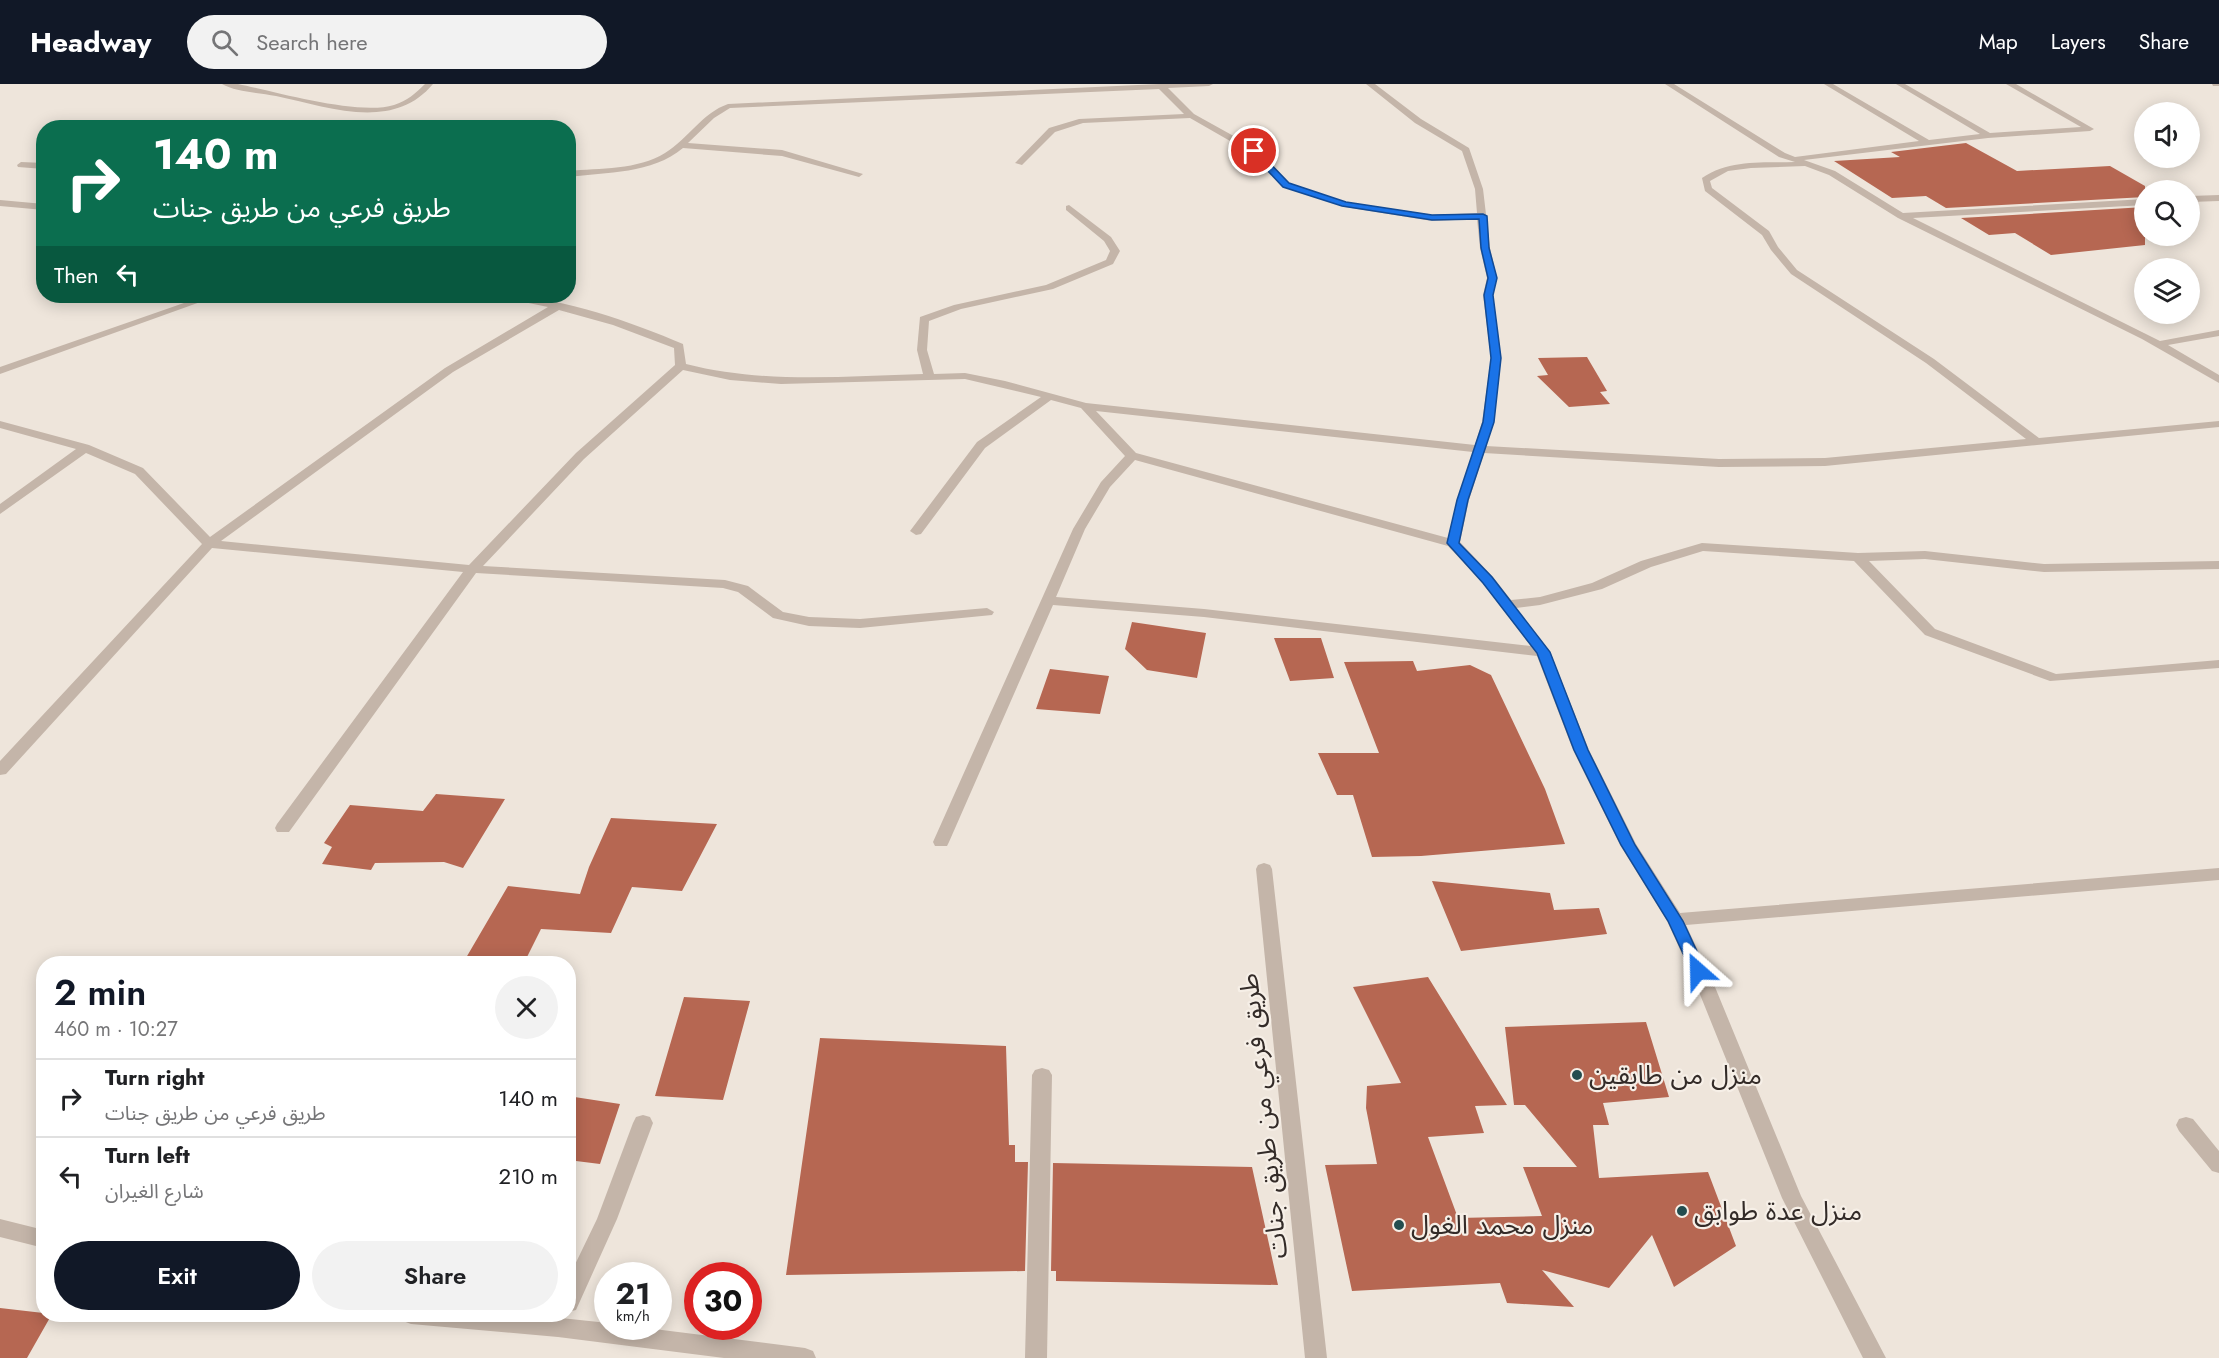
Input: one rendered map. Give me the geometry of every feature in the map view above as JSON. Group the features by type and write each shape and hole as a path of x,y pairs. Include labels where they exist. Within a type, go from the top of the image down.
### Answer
{"street":[{"path":"226,84 362,111 404,106 429,84"},
{"path":"576,173 638,165 665,158 682,146 691,134 715,112 738,105 1209,84"},
{"path":"1370,84 1418,121 1466,150 1479,189 1485,248 1492,278 1489,304 1496,358 1488,422 1463,500 1453,543"},
{"path":"1669,84 1792,159 1846,180 1901,216 2158,344 2219,380"},
{"path":"1828,84 1928,143"},
{"path":"1900,84 1988,136"},
{"path":"1792,159 1988,136 2090,129 2010,84"},
{"path":"1162,85 1191,116 1254,151 1286,185 1345,204 1432,218 1483,216"},
{"path":"1019,163 1052,130 1082,121 1191,116"},
{"path":"682,146 782,153 859,174"},
{"path":"21,165 36,166"},
{"path":"1811,165 1727,168 1705,180 1708,189 1766,233 1774,248 1794,272 1914,350 2037,442"},
{"path":"2200,199 2219,198"},
{"path":"0,203 36,206"},
{"path":"1901,216 2134,203"},
{"path":"929,377 922,350 924,320 958,308 1049,287 1110,262 1115,251 1108,239 1069,208"},
{"path":"0,371 192,303"},
{"path":"543,303 655,336 679,346 681,366"},
{"path":"0,770 209,544 450,370 558,306"},
{"path":"2158,344 2219,333"},
{"path":"681,366 708,373 762,380 828,381 965,376 1085,406 1481,449 1719,463 1825,462 2219,424"},
{"path":"283,828 472,569 580,456 681,366"},
{"path":"916,531 981,445 1050,396"},
{"path":"1085,406 1132,456 1453,543 1507,604 1543,652 1581,750 1628,845 1675,921 1706,987 1792,1198 1875,1358"},
{"path":"1,425 85,448 139,471 209,544 472,569 725,584 743,590 764,608 782,617 815,622 850,625 987,612"},
{"path":"0,510 85,448"},
{"path":"941,842 1078,529 1105,486 1132,456"},
{"path":"1507,604 1540,601 1597,586 1646,564 1702,547 1858,557 1925,555 2044,568 2219,565"},
{"path":"1858,557 1930,632 2055,678 2219,664"},
{"path":"1047,600 1204,613 1543,652"},
{"name":"طريق فرعي من طريق جنات","path":"1264,869 1316,1358"},
{"path":"1675,921 2219,874"},
{"path":"1036,1358 1042,1075"},
{"path":"576,1287 607,1219 643,1123"},
{"path":"2186,1125 2219,1165"},
{"path":"0,1228 36,1237"},
{"path":"574,1322 806,1358"}],"building":[{"path":"1966,143 2017,171 2110,166 2134,180 2134,198 1946,208 1926,196 1892,198 1834,161 1900,157 1891,152"},
{"path":"2134,208 2136,246 2051,255 2015,233 1989,235 1961,218"},
{"path":"1587,357 1607,391 1600,392 1610,404 1569,407 1537,376 1548,375 1538,358"},
{"path":"1132,622 1206,633 1197,678 1147,670 1125,649"},
{"path":"1274,638 1321,638 1334,678 1290,681"},
{"path":"1413,661 1417,671 1470,665 1491,675 1545,789 1565,844 1421,856 1372,857 1353,795 1337,795 1318,753 1379,753 1344,662"},
{"path":"1050,669 1109,676 1100,714 1036,709"},
{"path":"436,794 505,799 463,868 444,862 375,863 371,870 322,864 332,847 324,843 350,805 423,811"},
{"path":"611,818 717,824 682,891 632,887 611,933 541,929 528,956 467,956 508,886 580,894 589,867"},
{"path":"1432,881 1550,893 1554,910 1599,908 1607,934 1461,951"},
{"path":"1428,977 1507,1105 1475,1106 1484,1133 1428,1137 1458,1218 1542,1216 1523,1167 1577,1167 1525,1105 1514,1105 1505,1027 1646,1022 1669,1097 1603,1103 1609,1125 1593,1125 1599,1178 1708,1172 1736,1246 1674,1287 1652,1235 1609,1288 1542,1270 1574,1307 1507,1303 1500,1283 1352,1291 1325,1165 1377,1164 1366,1108 1367,1086 1401,1083 1353,987"},
{"path":"684,997 750,1001 723,1100 655,1096"},
{"path":"820,1038 1006,1046 1009,1145 1015,1145 1015,1162 1028,1162 1025,1271 786,1275"},
{"path":"576,1097 620,1104 600,1164 576,1161"},
{"path":"1053,1163 1252,1167 1278,1285 1056,1281 1056,1271 1051,1271"},
{"path":"0,1308 36,1312 36,1322 47,1322 27,1358 0,1358"}],"place":[{"name":"منزل من طابقين","path":"1577,1075"},
{"name":"منزل عدة طوابق","path":"1682,1211"},
{"name":"منزل محمد الغول","path":"1399,1225"}],"route":[{"path":"1254,151 1286,185 1345,204 1432,218 1483,216 1485,248 1492,278 1488,295 1496,358 1488,422 1463,500 1453,543 1488,580 1543,652 1581,750 1628,845 1675,921 1698,971"}]}
